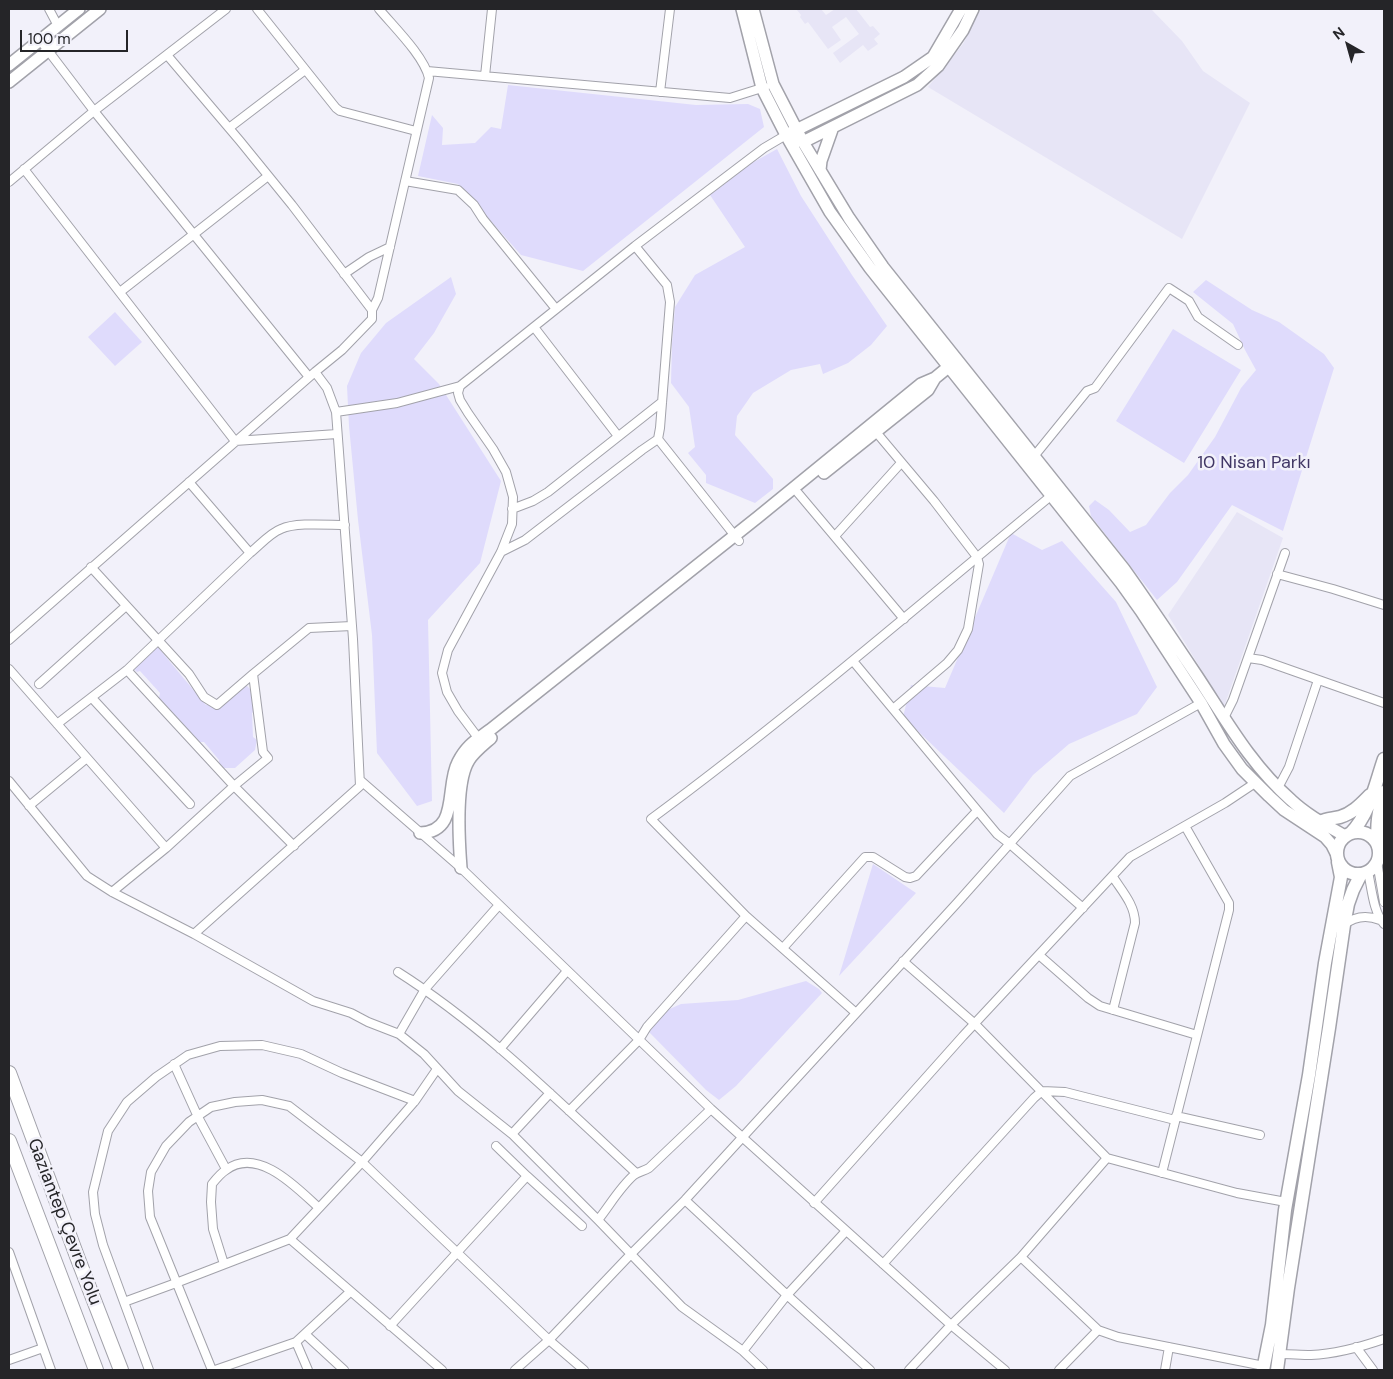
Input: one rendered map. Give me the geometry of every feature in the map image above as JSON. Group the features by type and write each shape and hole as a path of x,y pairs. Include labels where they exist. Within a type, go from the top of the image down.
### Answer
{"highway":[{"name":"Gaziantep Çevre Yolu","path":"9,1073 121,1370"},
{"name":"Gaziantep Çevre Yolu","path":"9,1141 96,1370"}],"main road":[{"path":"1264,1368 1272,1325 1286,1202 1341,877 1337,848 1340,842 1358,825 1378,793 1384,759"},
{"path":"1337,858 1342,868 1354,874 1364,873 1373,868 1377,862 1379,848 1376,827 1382,808 1378,793"},
{"path":"1320,822 1349,814 1378,793"},
{"path":"1348,835 1358,832 1365,833 1371,836 1379,848"},
{"path":"1277,1370 1344,925 1353,890 1364,873"}],"street":[{"path":"49,9 55,21"},
{"path":"55,21 58,9"},
{"path":"9,65 40,40 55,21 78,9"},
{"path":"9,82 100,9"},
{"path":"9,182 94,111 226,9"},
{"path":"257,9 336,108 340,111 416,131"},
{"path":"9,640 235,441 342,350 372,319 372,310 378,298 429,78 421,60 379,9"},
{"path":"485,76 492,9"},
{"path":"660,92 670,9"},
{"path":"742,9 767,86 830,212 850,241 1030,461 1129,577 1150,605 1246,752 1278,788 1299,807 1320,822 1348,835"},
{"path":"753,9 767,86"},
{"path":"336,412 397,403 460,386 635,246 764,148 791,132 904,77 933,58 961,9"},
{"path":"803,142 916,85 938,66 963,30 974,9"},
{"path":"40,40 94,111 194,235 312,375 327,388 336,412 352,626 360,786 194,934"},
{"path":"167,55 268,176 372,310"},
{"path":"229,128 306,70"},
{"path":"427,72 730,98 767,86"},
{"path":"820,170 821,161 833,127"},
{"path":"791,132 803,142 865,242 952,364"},
{"path":"24,170 235,441"},
{"path":"120,292 268,176"},
{"path":"405,181 458,190 474,205 483,219 556,309"},
{"path":"501,552 525,540 658,439 670,302 667,286 635,246"},
{"path":"344,274 368,257 390,247"},
{"path":"1030,461 1087,391 1095,388 1169,288 1189,301 1198,317 1238,345"},
{"path":"534,327 618,436"},
{"path":"461,868 459,833 462,780 468,761 481,746 737,538 921,384 935,378 952,364"},
{"path":"420,833 430,832 438,828 449,813 456,764 467,747 876,432 928,390 935,378"},
{"path":"460,386 458,393 460,400 506,472 513,497 512,524 501,552 448,650 442,672 447,692 458,712 479,739"},
{"path":"512,509 533,501 548,492 662,402"},
{"path":"876,432 934,501 977,557 979,564 968,629 962,644 947,663 893,709"},
{"path":"235,441 337,434"},
{"path":"658,439 737,538"},
{"path":"1030,461 1052,496 1141,611 1201,703 1224,744 1242,769 1254,783 1284,810 1325,838 1332,845 1337,858"},
{"path":"835,536 901,463"},
{"path":"189,482 250,553"},
{"path":"798,493 904,619"},
{"path":"856,1013 746,916 651,819 706,779 904,619 1052,496"},
{"path":"57,724 127,670 267,538 280,529 290,526 344,525"},
{"path":"1224,718 1233,700 1285,553"},
{"path":"91,567 159,639 189,674 204,697 217,705 310,628 352,626"},
{"path":"1277,574 1384,605"},
{"path":"39,684 126,606"},
{"path":"1248,658 1262,660 1384,702"},
{"path":"853,660 997,834 1083,908"},
{"path":"9,669 166,848"},
{"path":"127,670 234,786 294,846"},
{"path":"112,892 166,848 268,758 264,752 253,674"},
{"path":"1278,788 1289,767 1318,680"},
{"path":"92,698 190,804"},
{"path":"515,1370 550,1340 744,1137 1070,776 1201,703"},
{"path":"29,806 87,758"},
{"path":"360,780 461,868 711,1109 951,1325 1005,1370"},
{"path":"9,781 88,876 112,892 194,934 313,1001 350,1013 399,1034 424,1054 458,1091 512,1134 682,1307 743,1351 763,1370"},
{"path":"814,1202 975,1024 1130,858 1226,803 1254,783"},
{"path":"783,948 862,859 868,856 873,857 905,877 916,876 977,811"},
{"path":"1162,1173 1227,919 1229,903 1185,826"},
{"path":"1377,862 1384,902"},
{"path":"1364,873 1382,922"},
{"path":"1113,877 1133,908 1135,923 1113,1010"},
{"path":"399,1034 425,989 499,905"},
{"path":"570,1111 639,1040 647,1027 746,916"},
{"path":"1344,925 1360,917 1369,917 1382,922"},
{"path":"1039,955 1088,998 1100,1006 1197,1035"},
{"path":"903,961 975,1024 1107,1158 1237,1193 1286,1202"},
{"path":"500,1049 567,971"},
{"path":"398,972 425,989 500,1049 636,1173"},
{"path":"149,1370 104,1245 95,1214 93,1192 108,1131 127,1102 156,1077 188,1055 220,1046 262,1045 300,1054 342,1073 416,1101"},
{"path":"174,1064 198,1117 226,1169"},
{"path":"124,1302 290,1239 416,1101 437,1069"},
{"path":"883,1264 1034,1098 1042,1092 1065,1092 1260,1135"},
{"path":"512,1134 550,1093"},
{"path":"350,1292 296,1342 214,1370 150,1217 148,1191 151,1172 166,1146 189,1122 211,1107 235,1102 262,1100 289,1106 362,1162 584,1370"},
{"path":"598,1220 624,1184 636,1173 643,1172 649,1168 711,1109"},
{"path":"496,1146 582,1226"},
{"path":"909,1370 951,1325 1021,1257 1107,1158"},
{"path":"224,1264 213,1230 212,1184 226,1169 242,1163 265,1166 290,1180 319,1208"},
{"path":"390,1326 527,1176"},
{"path":"685,1200 870,1370"},
{"path":"743,1351 787,1295 846,1231"},
{"path":"290,1239 442,1370"},
{"path":"9,1252 51,1370"},
{"path":"1021,1257 1098,1330 1118,1337 1264,1368"},
{"path":"1059,1370 1098,1330"},
{"path":"305,1334 344,1370"},
{"path":"1280,1354 1311,1355 1356,1347 1384,1339"},
{"path":"296,1342 308,1370"},
{"path":"1164,1370 1169,1347"},
{"path":"1356,1347 1373,1370"},
{"path":"9,1360 43,1348"}],"shaded area":[{"path":"798,9 821,9 826,15 835,9 856,9 870,27 873,26 880,34 874,39 878,44 868,51 863,45 840,63 833,53 859,34 846,17 832,27 841,40 828,49 808,22 805,24 800,17"},
{"path":"981,9 1151,9 1182,41 1203,71 1250,103 1182,239 928,87 963,44"},
{"path":"1237,512 1283,538 1224,707 1168,615"}],"green space":[{"path":"508,85 696,105 748,104 760,109 764,127 583,271 521,255 458,184 418,176 432,115 443,128 442,145 475,143 491,127 501,129"},
{"path":"777,149 801,196 887,326 871,345 848,363 823,374 820,364 791,370 753,393 737,416 735,435 773,479 773,489 755,503 706,483 706,475 688,453 695,447 689,407 671,383 672,344 675,307 695,275 745,247 710,195 752,163"},
{"path":"451,277 456,294 434,333 414,359 439,384 501,481 480,563 428,620 432,801 417,806 377,753 372,635 358,520 347,386 361,353 386,323"},
{"name":"10 Nisan Parkı","path":"1206,280 1252,310 1279,322 1324,354 1334,368 1283,531 1232,505 1177,582 1157,600 1091,516 1089,506 1095,500 1109,510 1130,532 1146,525 1170,493 1188,475 1215,437 1241,388 1256,370 1233,324 1193,292"},
{"path":"115,312 142,342 115,366 88,337"},
{"path":"1173,329 1241,370 1184,463 1116,421"},
{"path":"1011,533 1042,550 1062,541 1116,602 1157,687 1137,714 1069,744 1033,775 1004,813 903,717 911,685 945,688"},
{"path":"156,645 206,705 244,683 252,691 255,710 252,713 253,737 257,740 255,750 235,768 222,768 219,760 204,742 200,742 159,698 160,693 140,671 137,672 131,666"},
{"path":"873,864 916,893 839,976"},
{"path":"806,981 822,993 736,1086 719,1100 706,1090 649,1032 665,1011 681,1004 738,1000"}]}
